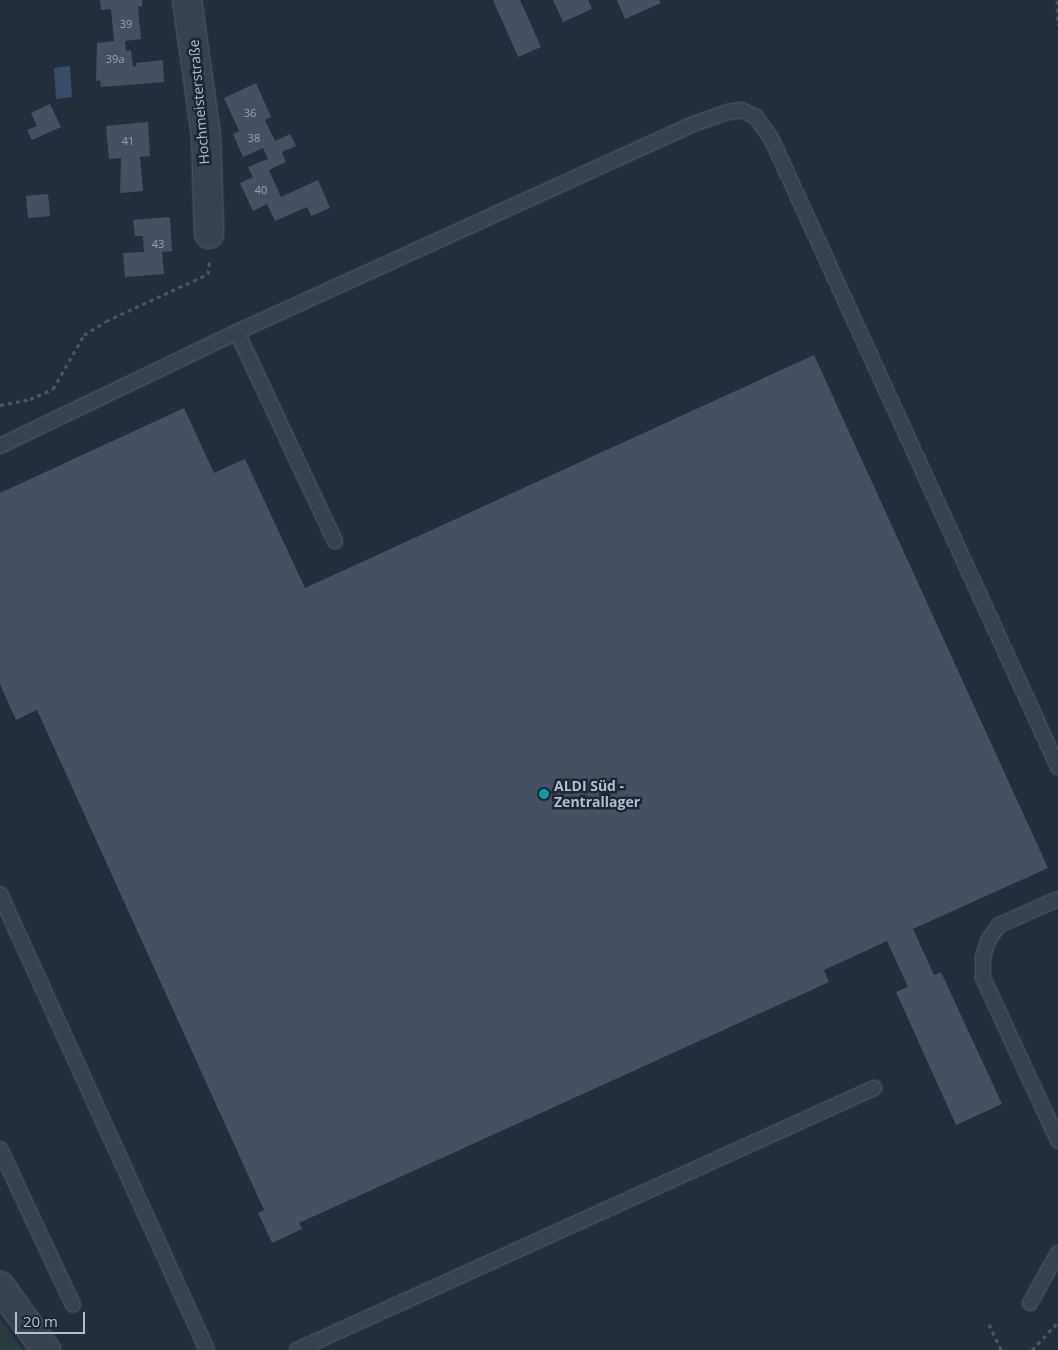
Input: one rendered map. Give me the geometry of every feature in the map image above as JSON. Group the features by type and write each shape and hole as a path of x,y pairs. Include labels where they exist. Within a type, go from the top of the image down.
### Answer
{"street":[{"name":"Hochmeisterstraße","path":"186,0 206,136 209,234"},
{"path":"0,1286 46,1350"}],"lane":[{"path":"0,446 237,332 709,117 741,110 756,118 772,140 1058,767"},
{"path":"237,332 334,541"},
{"path":"0,894 206,1350"},
{"path":"1058,899 999,925 988,941 983,964 983,978 1058,1140"},
{"path":"297,1350 874,1088"},
{"path":"0,1149 73,1305"},
{"path":"1030,1303 1058,1253"}],"path":[{"path":"1057,0 1058,25"},
{"path":"0,405 30,399 53,389 79,341 92,329 208,274 211,271 209,234"},
{"path":"1032,1350 1058,1322"},
{"path":"989,1324 1001,1350"}],"green space":[{"path":"0,1318 23,1350 0,1350"}],"water":[{"path":"70,66 72,97 56,99 54,68"}],"building":[{"path":"100,0 142,0 142,6 138,7 141,39 125,41 126,51 131,50 133,67 136,66 136,63 163,60 164,82 101,87 100,80 96,81 97,43 114,41 111,9 101,10"},
{"path":"493,0 520,0 541,47 518,57"},
{"path":"553,0 588,0 592,9 563,22"},
{"path":"617,0 659,0 661,3 625,19"},
{"path":"256,83 271,117 265,120 275,141 290,134 296,146 282,152 286,162 269,170 281,197 318,180 330,208 311,216 307,207 275,221 267,204 253,211 240,183 253,177 248,167 268,159 263,148 243,157 233,134 239,131 224,98"},
{"path":"50,104 61,127 32,140 27,130 37,126 31,113"},
{"path":"148,122 150,156 140,157 143,191 120,193 121,158 109,159 106,126"},
{"path":"48,194 50,216 28,218 26,196"},
{"path":"170,217 172,251 162,252 164,274 125,277 123,253 144,252 143,236 135,236 133,220"},
{"name":"ALDI Süd - Zentrallager","path":"814,355 1048,868 913,929 934,975 941,972 1002,1104 956,1125 896,992 908,987 887,941 824,970 829,982 299,1223 302,1229 272,1243 258,1213 264,1210 37,710 16,720 0,684 0,493 184,408 214,473 245,459 305,588"}],"place":[{"name":"ALDI Süd - Zentrallager","path":"544,794"}]}
